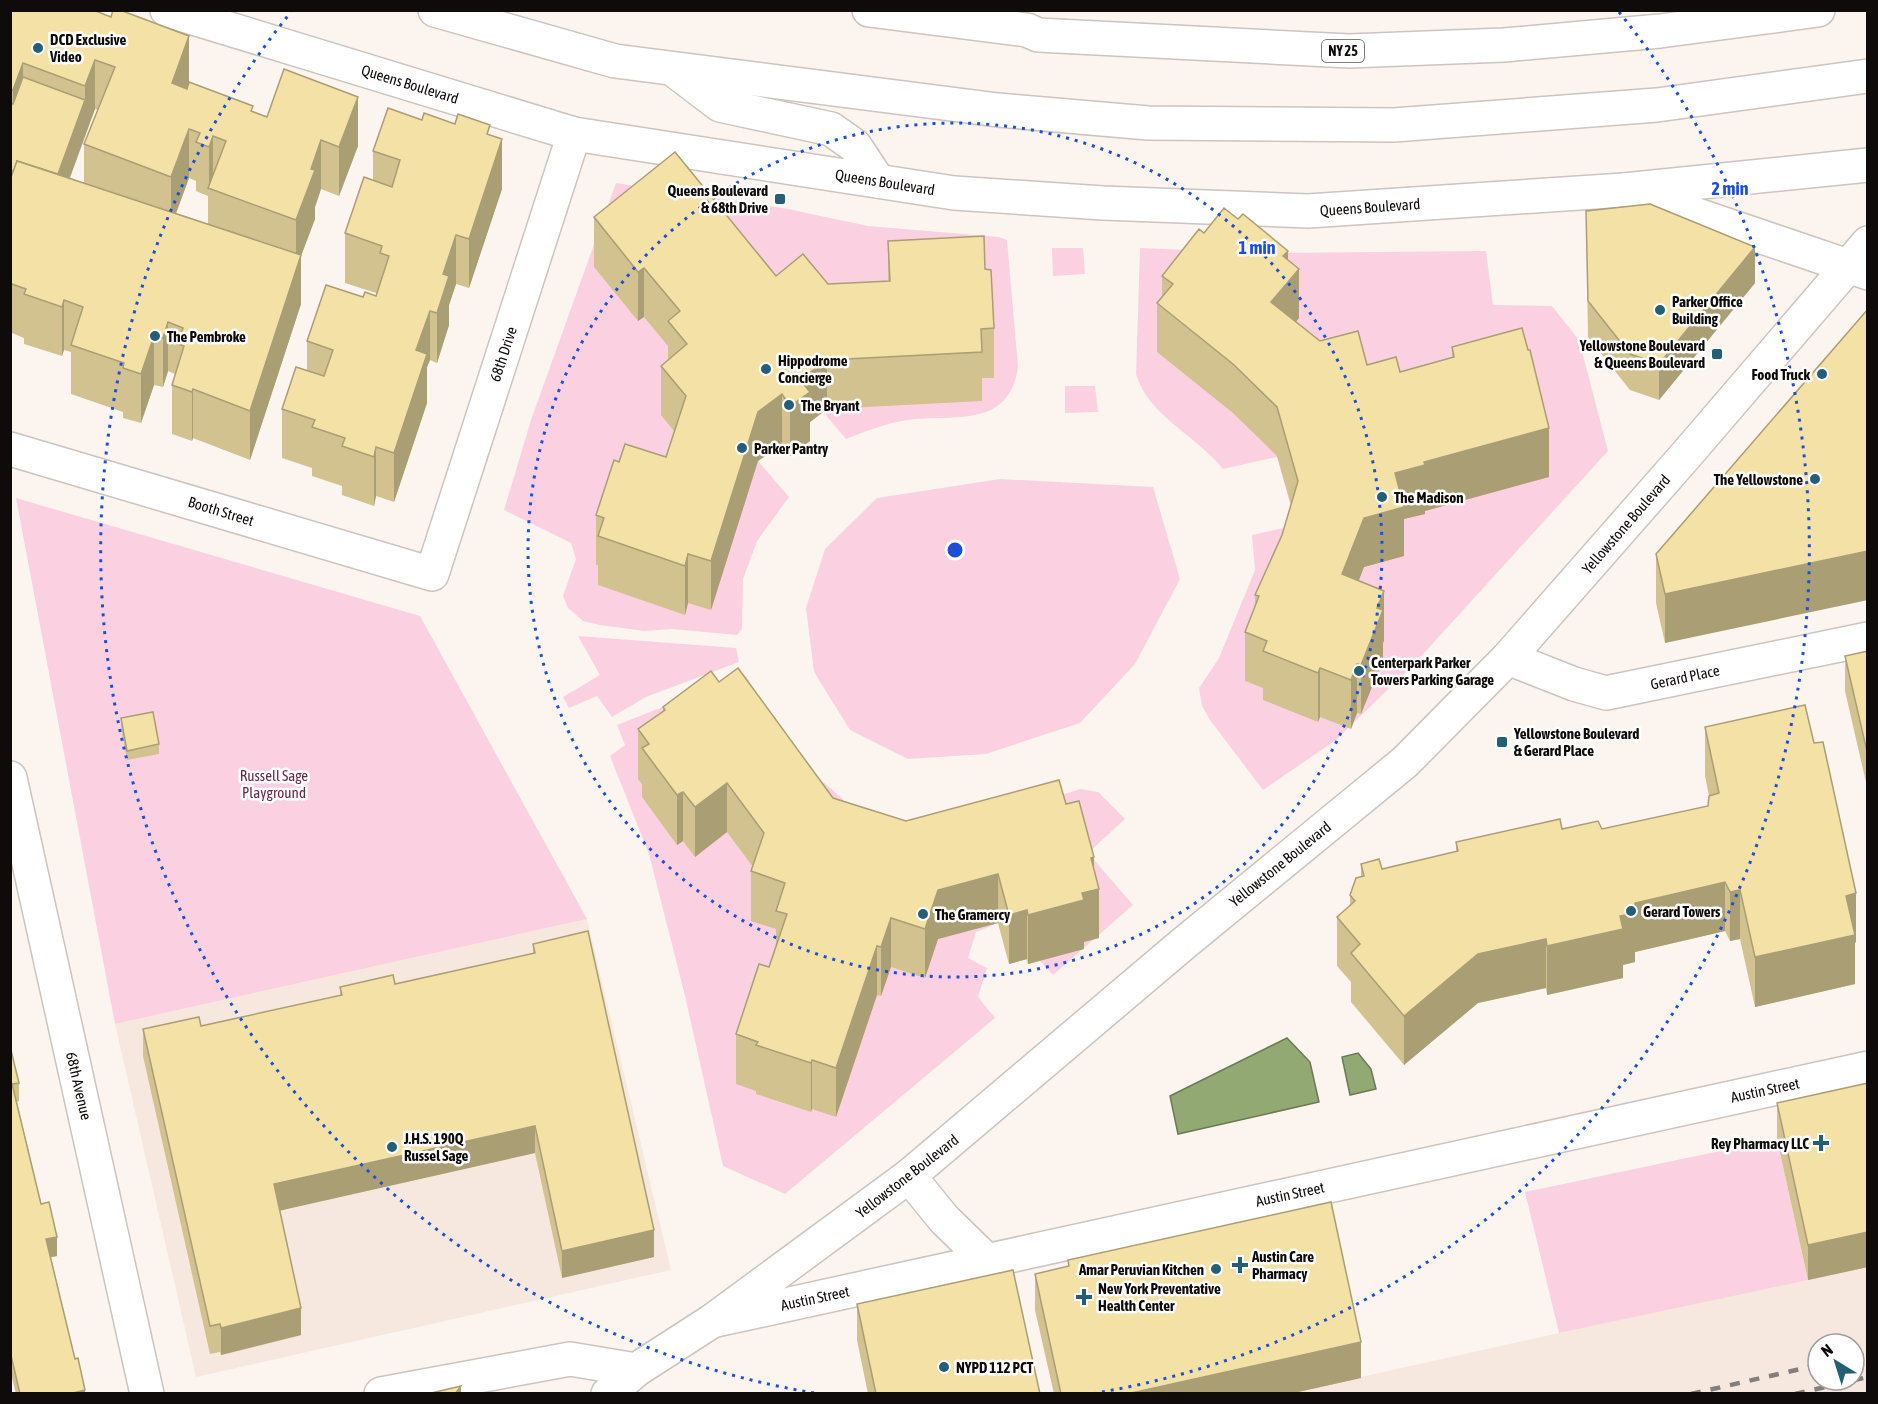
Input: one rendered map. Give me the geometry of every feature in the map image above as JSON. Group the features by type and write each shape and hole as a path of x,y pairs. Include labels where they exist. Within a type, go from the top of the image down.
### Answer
{"street":[{"name":"Queens Boulevard","path":"167,10 574,134 954,193 1040,200 1308,211 1624,190 1868,165"},
{"path":"435,10 615,61 999,110 1148,123 1394,125 1657,105 1868,76"},
{"name":"NY 25","path":"869,10 1027,30 1038,35 1349,51 1504,45 1616,35 1818,10"},
{"path":"991,10 1027,30"},
{"path":"672,69 720,105 831,129 855,146 878,181"},
{"name":"68th Drive","path":"432,574 574,134"},
{"name":"Queens Boulevard","path":"1624,190 1861,261"},
{"name":"Yellowstone Boulevard","path":"608,1394 636,1370 712,1321 909,1176 1183,944 1405,762 1508,658 1861,261"},
{"name":"Booth Street","path":"10,449 432,574"},
{"name":"Gerard Place","path":"1508,658 1574,684 1606,693 1868,639"},
{"name":"68th Avenue","path":"10,778 147,1394"},
{"name":"Austin Street","path":"712,1321 1868,1068"},
{"path":"909,1176 944,1219 987,1261"},
{"path":"381,1394 570,1359 636,1370"}],"shaded area":[{"name":"J.H.S. 190Q Russel Sage","path":"587,919 671,1270 196,1377 115,1024"},
{"path":"1287,1038 1310,1062 1319,1102 1178,1134 1170,1096"},
{"path":"1358,1053 1371,1069 1376,1089 1350,1095 1342,1057"},
{"path":"1867,1266 1867,1393 1284,1394 1559,1333"}],"green space":[{"path":"616,183 788,209 868,226 999,237 1007,240 1018,367 1013,387 1004,401 977,415 900,421 846,439 823,412 801,429 810,441 790,456 782,444 758,461 789,497 757,541 743,579 742,629 737,635 671,629 644,631 583,621 568,608 563,596 576,559 571,543 504,510 531,420"},
{"path":"1052,248 1083,248 1085,274 1053,276"},
{"path":"1140,248 1262,253 1486,251 1493,305 1552,306 1579,340 1608,451 1415,663 1336,740 1263,790 1210,720 1202,706 1199,688 1219,658 1255,570 1252,535 1296,525 1277,457 1223,469 1162,414 1142,389 1136,374"},
{"path":"1065,386 1095,386 1098,412 1065,413"},
{"path":"1000,479 1153,487 1180,579 1135,664 1080,723 986,754 908,759 850,730 814,672 806,608 825,549 877,498"},
{"name":"Russell Sage Playground","path":"16,498 420,616 587,919 115,1024"},
{"path":"578,636 736,648 739,662 646,697 612,717 597,696 569,708 563,697 600,675"},
{"path":"746,676 764,708 808,769 843,799 829,841 1045,800 1081,789 1098,792 1125,819 1088,853 1133,905 1053,975 1040,961 1028,964 1026,959 1009,964 998,923 976,932 968,958 987,968 978,997 995,1018 785,1194 723,1166 685,996 649,854 610,756 625,745 617,725 738,677"},
{"path":"1777,1139 1808,1280 1559,1333 1525,1192"}],"building":[{"path":"10,10 93,10 111,17 113,10 120,10 189,36 172,83 187,89 189,82 253,106 251,111 267,117 284,69 358,97 339,147 321,140 311,169 315,170 296,220 208,188 226,141 213,136 209,147 196,142 200,133 189,129 171,177 84,144 115,67 95,60 85,86 23,63 13,90 10,90"},
{"path":"23,77 85,100 58,174 17,161 14,171 10,170 10,103 13,104"},
{"path":"388,108 422,120 424,113 455,124 458,114 490,125 487,134 502,139 469,239 456,235 443,274 449,276 437,313 430,311 416,350 427,354 394,453 376,447 374,457 342,446 345,438 312,427 315,420 282,409 296,367 324,376 333,350 307,341 326,285 363,297 365,292 376,296 389,256 380,253 382,246 345,233 364,177 392,187 400,160 373,151"},
{"name":"The Bryant","path":"675,152 776,276 803,254 828,284 890,281 888,241 984,236 985,269 991,270 994,328 981,329 982,352 827,360 800,380 810,392 790,406 782,394 758,412 711,561 688,554 685,566 598,536 604,518 596,515 614,460 619,462 625,444 666,457 686,396 661,366 687,344 668,321 680,311 644,268 638,272 594,217"},
{"name":"The Pembroke","path":"17,161 301,255 250,411 193,389 192,392 172,385 184,346 178,344 183,328 168,322 163,338 154,336 141,374 123,368 124,363 71,345 83,307 64,300 62,307 24,294 26,289 12,284 10,289 10,180"},
{"name":"Parker Office Building","path":"1650,204 1755,247 1659,364 1630,354 1588,301 1586,211"},
{"name":"The Madison","path":"1224,208 1238,219 1243,214 1288,251 1283,256 1299,269 1271,302 1320,341 1358,331 1367,365 1396,357 1400,372 1454,357 1452,347 1522,328 1528,350 1530,350 1549,428 1424,462 1425,465 1395,473 1404,507 1364,518 1342,574 1384,591 1377,608 1383,610 1361,665 1357,664 1351,680 1320,668 1318,673 1263,651 1267,641 1245,632 1259,596 1255,595 1282,535 1298,481 1277,407 1233,364 1157,303 1173,284 1162,276 1199,229 1204,233"},
{"name":"The Yellowstone","path":"1868,309 1868,551 1665,594 1656,554"},
{"path":"1868,651 1868,756 1845,656"},
{"name":"The Gramercy","path":"738,668 833,798 906,821 1059,780 1066,804 1079,801 1094,857 1091,858 1099,889 1082,893 1084,900 1028,915 1027,910 1009,915 998,874 938,890 925,929 891,918 881,947 877,946 836,1068 812,1060 811,1063 756,1045 758,1042 736,1034 759,964 769,967 787,914 776,911 785,883 751,871 764,833 727,783 695,807 683,792 677,795 642,748 649,744 638,729 665,710 663,707 711,671 719,682"},
{"name":"Gerard Towers","path":"1805,705 1814,743 1823,742 1856,893 1846,896 1855,935 1755,957 1740,890 1730,892 1725,882 1635,903 1635,913 1620,916 1623,929 1547,946 1546,939 1478,954 1404,1016 1351,953 1360,944 1337,917 1355,901 1350,895 1356,878 1364,876 1361,864 1379,859 1382,869 1458,851 1456,842 1560,819 1562,829 1598,821 1602,829 1708,806 1709,796 1719,793 1705,727"},
{"path":"153,712 159,744 127,751 121,718"},
{"path":"588,931 654,1230 562,1251 535,1126 274,1184 301,1308 221,1328 220,1324 210,1326 143,1029 199,1017 201,1026 342,995 340,987 393,975 395,984 535,953 533,944"},
{"path":"10,1050 19,1083 12,1084 41,1204 49,1202 57,1237 46,1239 75,1359 78,1358 85,1390 69,1394 20,1394 10,1351"},
{"path":"1868,1083 1868,1232 1808,1245 1777,1103"},
{"path":"1331,1202 1361,1342 1127,1394 1061,1394 1035,1274 1069,1266 1068,1260"},
{"name":"NYPD 112 PCT","path":"1013,1270 1040,1394 876,1394 857,1304"},
{"path":"461,1386 455,1394 427,1394"}],"railway":[{"path":"1691,1394 1806,1368"},
{"path":"1795,1394 1868,1377"}],"place":[{"name":"DCD Exclusive Video","path":"38,48"},
{"name":"Queens Boulevard & 68th Drive","path":"780,199"},
{"name":"Parker Office Building","path":"1660,310"},
{"name":"The Pembroke","path":"155,336"},
{"name":"Yellowstone Boulevard & Queens Boulevard","path":"1717,354"},
{"name":"Hippodrome Concierge","path":"766,369"},
{"name":"Food Truck","path":"1822,374"},
{"name":"The Bryant","path":"789,405"},
{"name":"Parker Pantry","path":"742,448"},
{"name":"The Yellowstone","path":"1815,479"},
{"name":"The Madison","path":"1382,497"},
{"name":"Centerpark Parker Towers Parking Garage","path":"1359,671"},
{"name":"Yellowstone Boulevard & Gerard Place","path":"1502,742"},
{"name":"Gerard Towers","path":"1631,911"},
{"name":"The Gramercy","path":"923,914"},
{"name":"Rey Pharmacy LLC","path":"1821,1143"},
{"name":"J.H.S. 190Q Russel Sage","path":"392,1147"},
{"name":"Austin Care Pharmacy","path":"1240,1265"},
{"name":"Amar Peruvian Kitchen","path":"1216,1269"},
{"name":"New York Preventative Health Center","path":"1084,1297"},
{"name":"NYPD 112 PCT","path":"944,1367"}]}
